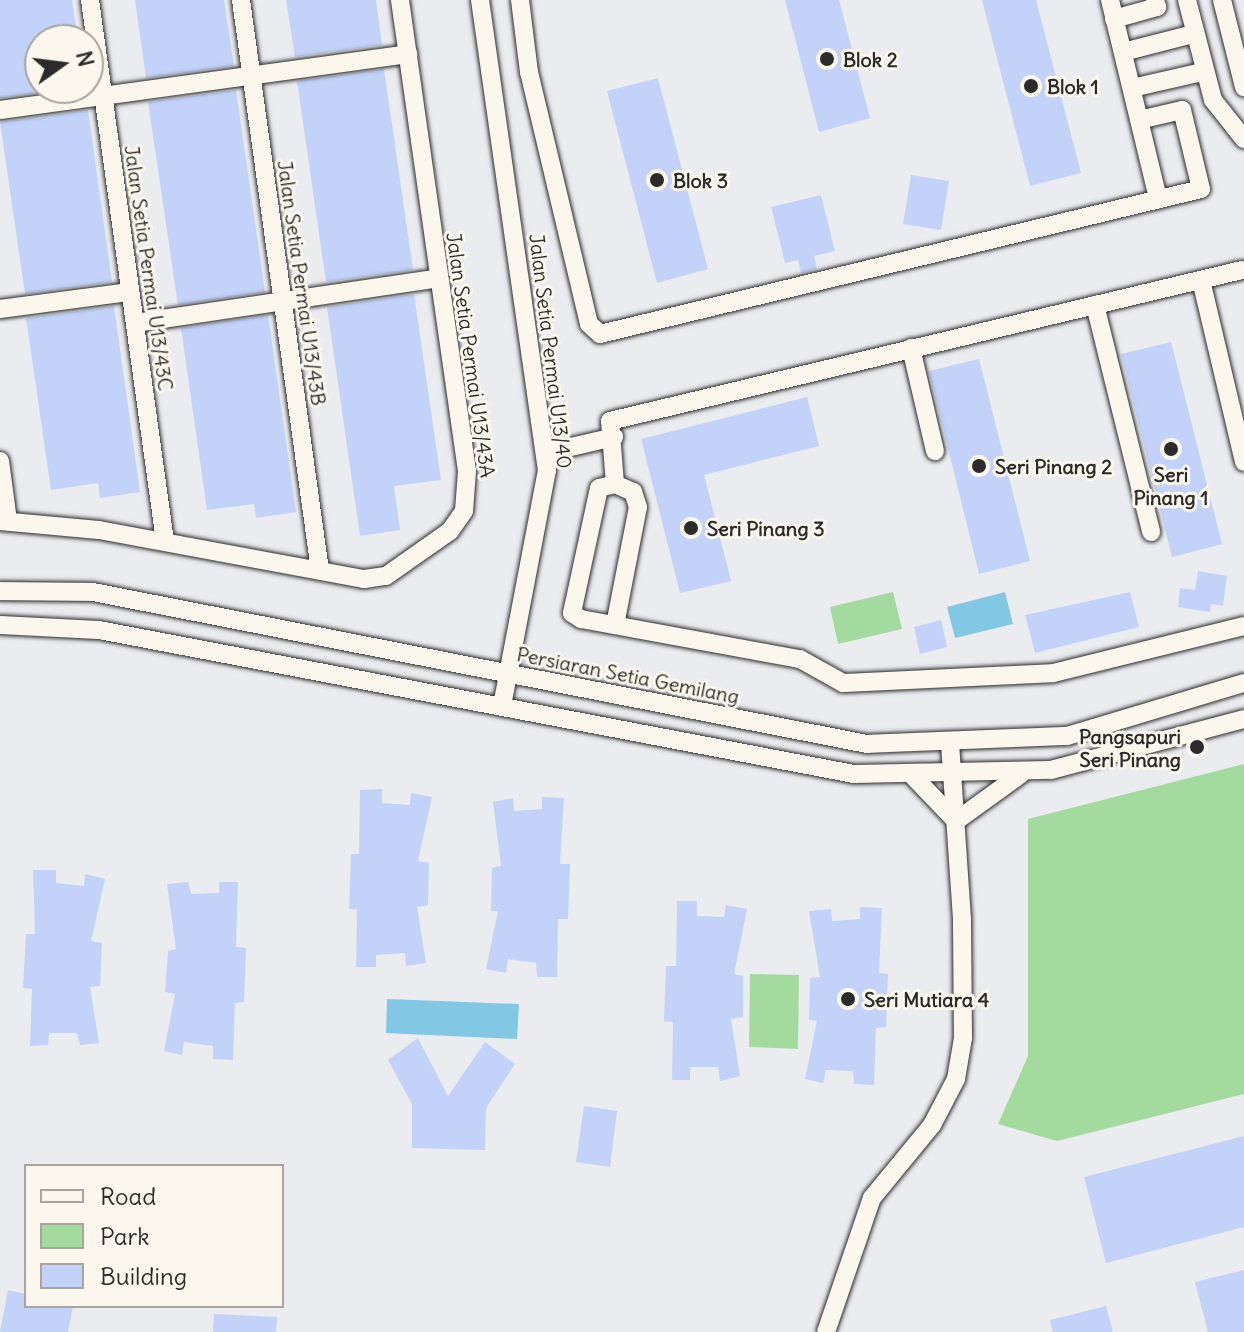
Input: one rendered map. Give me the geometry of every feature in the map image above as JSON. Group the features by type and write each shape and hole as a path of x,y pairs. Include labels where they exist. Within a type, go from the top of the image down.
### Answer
{"street":[{"name":"Jalan Setia Permai U13/43C","path":"90,0 93,24"},
{"name":"Jalan Setia Permai U13/43B","path":"241,0 320,571"},
{"name":"Jalan Setia Permai U13/43A","path":"4,521 165,541 320,571 386,576 450,531 464,511 467,471 400,0"},
{"name":"Jalan Setia Permai U13/40","path":"480,0 545,453 540,516 502,705"},
{"path":"520,0 529,72 589,324 600,334 1201,189 1182,110 1139,120"},
{"path":"1110,0 1158,199"},
{"path":"1114,19 1157,7 1155,0"},
{"path":"1187,0 1202,72 1223,120 1244,139"},
{"path":"1222,0 1244,87"},
{"path":"1123,52 1193,34"},
{"path":"104,96 408,54"},
{"path":"1132,88 1202,72"},
{"name":"Jalan Setia Permai U13/43C","path":"104,103 165,541"},
{"path":"0,110 44,104"},
{"path":"545,453 612,429 911,348 1242,270"},
{"path":"135,323 438,278"},
{"path":"1201,280 1244,462"},
{"path":"0,309 130,292"},
{"path":"1095,305 1151,532"},
{"path":"911,348 935,451"},
{"path":"612,429 615,484"},
{"path":"0,461 4,521"},
{"path":"615,625 638,507 633,492 615,484 599,488 570,602 581,619 800,659 843,683 1053,673 1244,626"},
{"name":"Persiaran Setia Gemilang","path":"0,591 93,592 867,744 950,745 1067,736 1244,683"},
{"path":"0,625 99,630 854,774 953,775 1026,771 1095,760 1244,719"},
{"path":"826,1332 872,1198 932,1125 956,1079 963,1038 956,821 950,745"},
{"path":"956,821 1026,771"},
{"path":"912,775 956,821"}],"green space":[{"path":"893,592 902,629 838,644 830,607"},
{"path":"1244,764 1244,1094 1057,1141 998,1124 1028,1056 1028,819"},
{"path":"750,974 799,975 798,1049 749,1047"}],"water":[{"path":"1005,592 1013,624 955,638 947,607"},
{"path":"387,999 519,1004 517,1039 386,1033"}],"building":[{"path":"0,0 72,0 76,24 24,24 24,95 0,98"},
{"path":"135,0 224,0 234,66 146,78"},
{"path":"286,0 376,0 382,45 295,57"},
{"name":"Blok 2","path":"785,0 839,0 870,118 819,132"},
{"name":"Blok 1","path":"982,0 1036,0 1081,173 1030,186"},
{"path":"384,69 413,270 326,282 297,81"},
{"name":"Blok 3","path":"658,78 708,269 657,283 607,91"},
{"path":"236,90 265,292 178,305 148,102"},
{"path":"88,110 112,282 25,294 0,122"},
{"path":"911,175 949,181 941,230 903,224"},
{"path":"821,195 835,251 814,256 817,269 801,273 798,260 785,263 771,207"},
{"path":"414,294 441,480 394,486 400,530 360,536 327,307"},
{"path":"114,306 140,492 100,498 98,483 51,490 26,318"},
{"path":"268,315 296,512 256,518 254,504 207,510 181,328"},
{"name":"Seri Pinang 1","path":"1171,342 1222,544 1172,557 1121,354"},
{"name":"Seri Pinang 2","path":"979,359 1030,561 979,574 929,371"},
{"name":"Seri Pinang 3","path":"807,397 819,446 704,475 731,581 680,593 641,439"},
{"path":"1198,571 1227,576 1223,606 1211,604 1210,612 1178,607 1180,588 1195,590"},
{"path":"1130,592 1139,627 1035,653 1025,615"},
{"path":"941,620 947,647 920,654 914,627"},
{"path":"382,789 382,803 410,805 411,793 432,797 418,861 429,863 428,905 417,907 426,963 406,966 405,953 376,955 376,967 356,967 357,909 349,909 351,854 359,854 360,790"},
{"path":"542,797 564,798 560,864 570,864 568,919 558,919 557,977 537,977 536,963 508,959 506,973 486,969 498,911 491,911 492,868 501,866 493,802 513,798 514,811 542,809"},
{"path":"33,870 56,870 56,883 84,886 85,874 105,879 91,941 102,943 100,986 90,987 99,1043 80,1045 77,1033 49,1033 48,1045 30,1046 32,989 23,988 26,934 35,934"},
{"path":"188,882 191,894 219,893 219,882 238,882 236,947 246,948 244,1002 235,1003 233,1060 213,1059 213,1046 184,1042 182,1055 164,1051 175,994 165,992 168,951 176,949 167,884"},
{"path":"677,901 697,901 697,916 724,917 726,905 747,909 734,974 743,976 743,1017 731,1019 740,1076 720,1081 718,1067 690,1067 690,1080 672,1080 673,1022 664,1021 666,966 676,966"},
{"name":"Seri Mutiara 4","path":"860,907 882,908 879,973 888,974 886,1027 876,1028 874,1085 854,1084 853,1071 826,1070 823,1083 805,1079 817,1021 809,1020 810,978 820,977 809,911 831,909 832,921 860,919"},
{"path":"418,1038 448,1096 485,1042 515,1064 486,1108 485,1150 412,1148 412,1104 388,1060"},
{"path":"584,1106 617,1111 610,1167 576,1162"},
{"path":"1244,1136 1244,1227 1106,1263 1084,1177"},
{"path":"1244,1270 1244,1332 1208,1332 1195,1282"},
{"path":"8,1290 24,1294 24,1308 73,1308 68,1332 0,1332"},
{"path":"1106,1306 1113,1332 1053,1332 1050,1320"},
{"path":"214,1314 277,1317 276,1332 213,1332"}],"place":[{"name":"Blok 2","path":"827,59"},
{"name":"Blok 1","path":"1031,86"},
{"name":"Blok 3","path":"657,180"},
{"name":"Seri Pinang 1","path":"1171,449"},
{"name":"Seri Pinang 2","path":"979,466"},
{"name":"Seri Pinang 3","path":"691,528"},
{"name":"Pangsapuri Seri Pinang","path":"1197,747"},
{"name":"Seri Mutiara 4","path":"848,999"}]}
